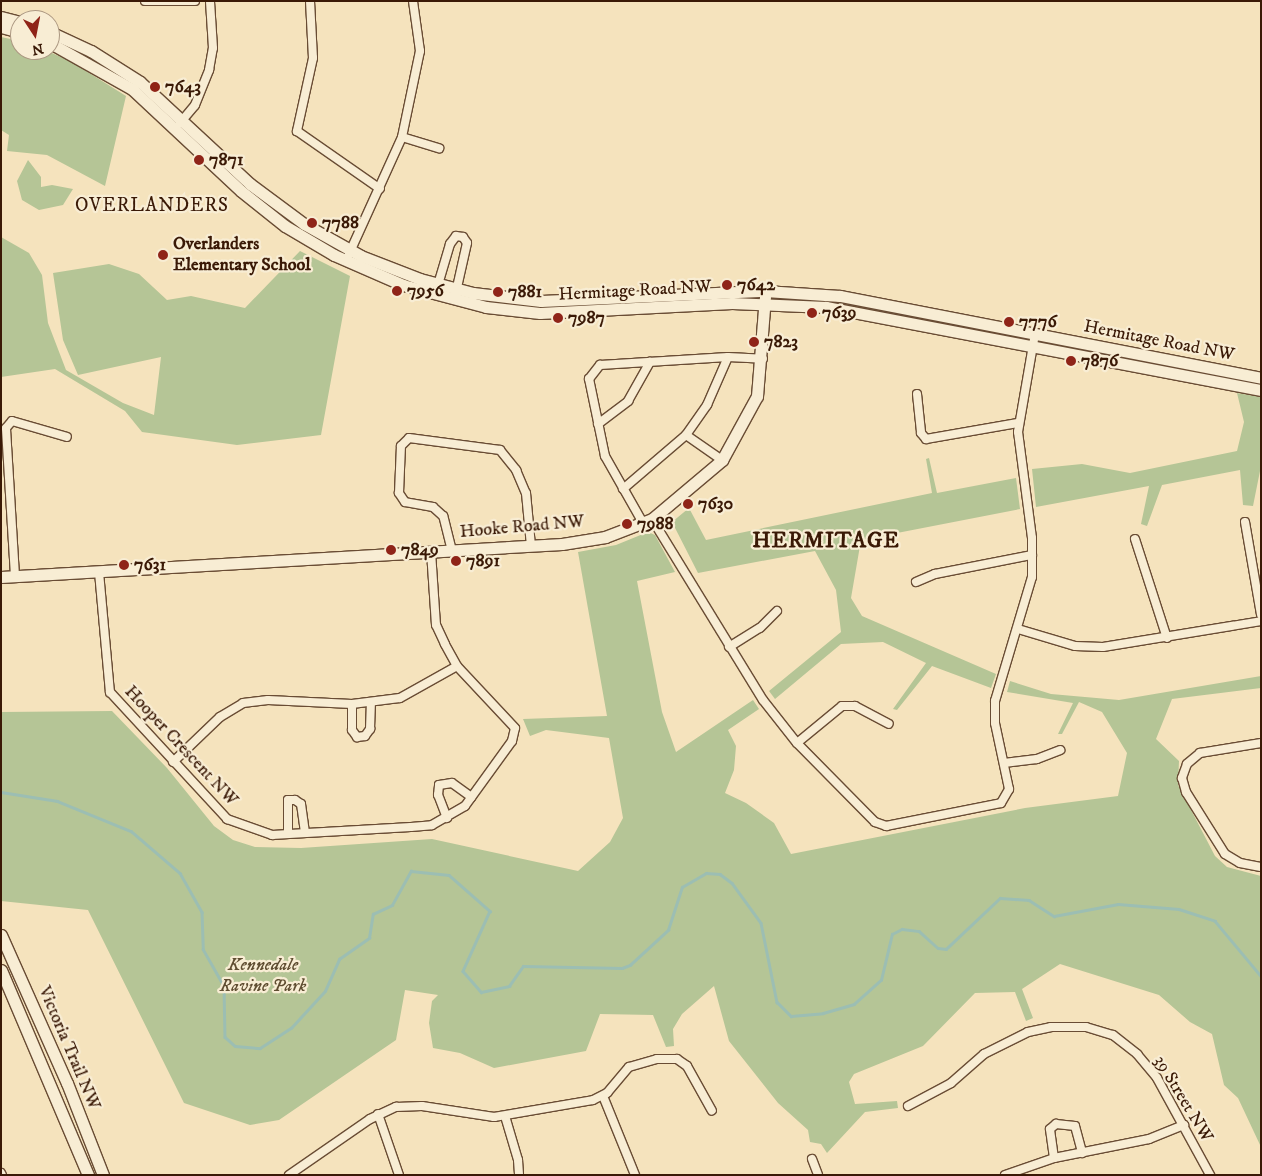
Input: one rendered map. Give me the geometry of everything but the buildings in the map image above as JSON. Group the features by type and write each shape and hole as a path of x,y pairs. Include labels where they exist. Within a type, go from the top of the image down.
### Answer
{"street":[{"path":"144,1 194,1"},
{"path":"179,124 195,105 209,70 213,48 210,1"},
{"path":"310,1 313,58 297,131 380,189"},
{"path":"348,255 380,189 402,137 420,51 413,1"},
{"name":"Hermitage Road NW","path":"60,37 117,66 179,124 261,208 302,237 437,289 501,310 570,314 765,296 1261,378"},
{"name":"Hermitage Road NW","path":"60,48 116,78 179,124"},
{"path":"402,137 439,148"},
{"path":"437,289 450,244 456,236 463,237 467,243 455,294"},
{"name":"Hooke Road NW","path":"1,577 530,546 605,537 647,521 722,460 757,396 763,359 765,296"},
{"path":"763,359 728,357 600,365 589,379 605,456 623,490 647,521 729,647 797,743 882,826 1001,803 1009,794 995,723 995,701 1030,588 1032,555 1018,423 1034,339"},
{"name":"Hermitage Road NW","path":"1034,339 1261,390"},
{"path":"623,490 686,435 707,405 728,357"},
{"path":"598,424 628,400 650,362"},
{"path":"917,394 921,433 926,439 1018,423"},
{"path":"15,576 6,428 12,421 67,437"},
{"path":"686,435 722,460"},
{"path":"452,551 442,516 433,507 406,502 399,493 401,446 409,438 500,450 516,470 526,493 530,546"},
{"path":"1245,522 1261,616"},
{"path":"1135,539 1167,638"},
{"name":"Hooper Crescent NW","path":"99,572 110,692 227,819 257,832 305,833 432,826 448,818 471,797 512,741 515,728 457,666 436,625 431,552"},
{"path":"916,582 934,574 1032,555"},
{"path":"729,647 760,628 776,611"},
{"path":"1018,630 1086,648 1167,638 1261,621"},
{"path":"173,762 220,717 243,703 268,700 352,704 400,698 457,666"},
{"path":"352,704 352,730 357,737 365,736 370,729 371,703"},
{"path":"797,743 842,706 855,706 890,724"},
{"path":"1261,743 1200,753 1187,764 1182,778 1186,792 1224,854 1240,864 1261,867"},
{"path":"1004,763 1037,759 1060,750"},
{"path":"448,818 438,795 439,785 452,783 471,797"},
{"path":"288,832 288,800 295,800 302,804 305,833"},
{"name":"Victoria Trail NW","path":"1,936 67,1083 102,1175"},
{"name":"Victoria Trail NW","path":"1,970 88,1175"},
{"name":"39 Street NW","path":"908,1106 951,1083 984,1054 1034,1030 1086,1027 1113,1035 1125,1044 1157,1078 1210,1175"},
{"path":"289,1175 378,1114 413,1105 467,1116 505,1116 603,1096 629,1067 670,1058 683,1062 691,1070 712,1111"},
{"path":"603,1096 636,1175"},
{"path":"378,1114 399,1175"},
{"path":"505,1116 518,1160 518,1175"},
{"path":"1054,1158 1050,1129 1056,1124 1075,1126 1082,1153"},
{"path":"1005,1175 1054,1158 1149,1139 1184,1125"},
{"path":"812,1159 818,1175"}],"green space":[{"path":"1,37 10,39 10,60 60,60 60,57 126,96 105,186 47,155 7,151 9,135 1,130"},
{"path":"28,160 41,177 41,187 52,185 73,189 63,205 39,210 22,200 17,181"},
{"path":"1,237 29,253 42,275 48,323 66,370 123,403 154,415 161,357 78,375 63,340 53,273 109,264 139,274 167,300 191,296 245,308 300,251 350,276 321,435 237,445 142,432 125,411 55,369 1,377"},
{"path":"779,297 845,301 1023,336 1022,340"},
{"path":"1237,393 1261,397 1261,466 1253,506 1243,505 1240,470 1162,485 1147,526 1141,524 1149,486 1036,507 1032,469 1082,464 1130,473 1237,451 1244,422"},
{"path":"929,458 937,493 1016,478 1020,509 861,540 851,598 862,616 996,674 991,688 932,666 897,710 893,709 926,663 883,642 841,644 775,699 769,691 841,632 836,590 815,551 698,573 672,522 689,508 706,540 932,493 926,459"},
{"name":"Kennedale Ravine Park","path":"648,532 655,535 675,572 637,581 662,712 676,752 753,700 759,709 728,730 736,746 734,770 725,793 746,803 774,823 791,854 1025,808 1118,796 1127,753 1102,712 1079,702 1062,734 1058,734 1073,703 1007,692 1010,681 1051,694 1119,700 1261,676 1261,688 1172,699 1156,739 1179,761 1178,785 1215,856 1227,867 1261,876 1261,1147 1238,1098 1224,1085 1212,1034 1190,1022 1159,995 1060,964 1022,989 1033,1018 1026,1021 1015,992 975,993 923,1046 854,1074 849,1082 855,1104 897,1101 898,1108 865,1112 827,1153 821,1144 810,1142 808,1130 778,1103 729,1041 714,986 682,1014 673,1029 674,1046 666,1047 653,1015 600,1014 586,1051 494,1068 460,1053 433,1048 429,1023 432,1001 438,995 405,990 396,1040 279,1120 250,1125 184,1103 88,910 1,901 1,712 112,711 167,768 214,826 233,840 255,847 301,848 432,839 578,871 610,842 623,818 609,738 546,730 530,736 523,719 607,716 578,552 616,545"}],"waterway":[{"path":"1,792 57,801 131,831 180,873 202,912 203,949 224,986 225,1037 235,1046 260,1048 291,1028 325,991 339,959 369,938 373,914 392,905 411,871 449,875 490,911 463,971 481,992 509,986 523,966 622,968 630,965 668,930 682,887 706,873 720,874 732,883 761,923 777,1002 791,1016 823,1013 854,1004 881,980 892,934 902,929 919,931 938,948 946,949 1000,898 1029,900 1054,916 1118,904 1179,909 1215,921 1261,976"}],"place":[{"name":"7643","path":"155,87"},
{"name":"7871","path":"199,160"},
{"name":"7788","path":"312,223"},
{"name":"Overlanders Elementary School","path":"163,255"},
{"name":"7642","path":"727,285"},
{"name":"7956","path":"397,291"},
{"name":"7881","path":"498,292"},
{"name":"7639","path":"812,313"},
{"name":"7987","path":"558,318"},
{"name":"7776","path":"1009,322"},
{"name":"7823","path":"754,342"},
{"name":"7876","path":"1071,361"},
{"name":"7630","path":"688,504"},
{"name":"7988","path":"627,524"},
{"name":"7849","path":"391,550"},
{"name":"7891","path":"456,561"},
{"name":"7631","path":"124,565"}],"district":[{"name":"OVERLANDERS","path":"152,206"},
{"name":"HERMITAGE","path":"826,541"}]}
